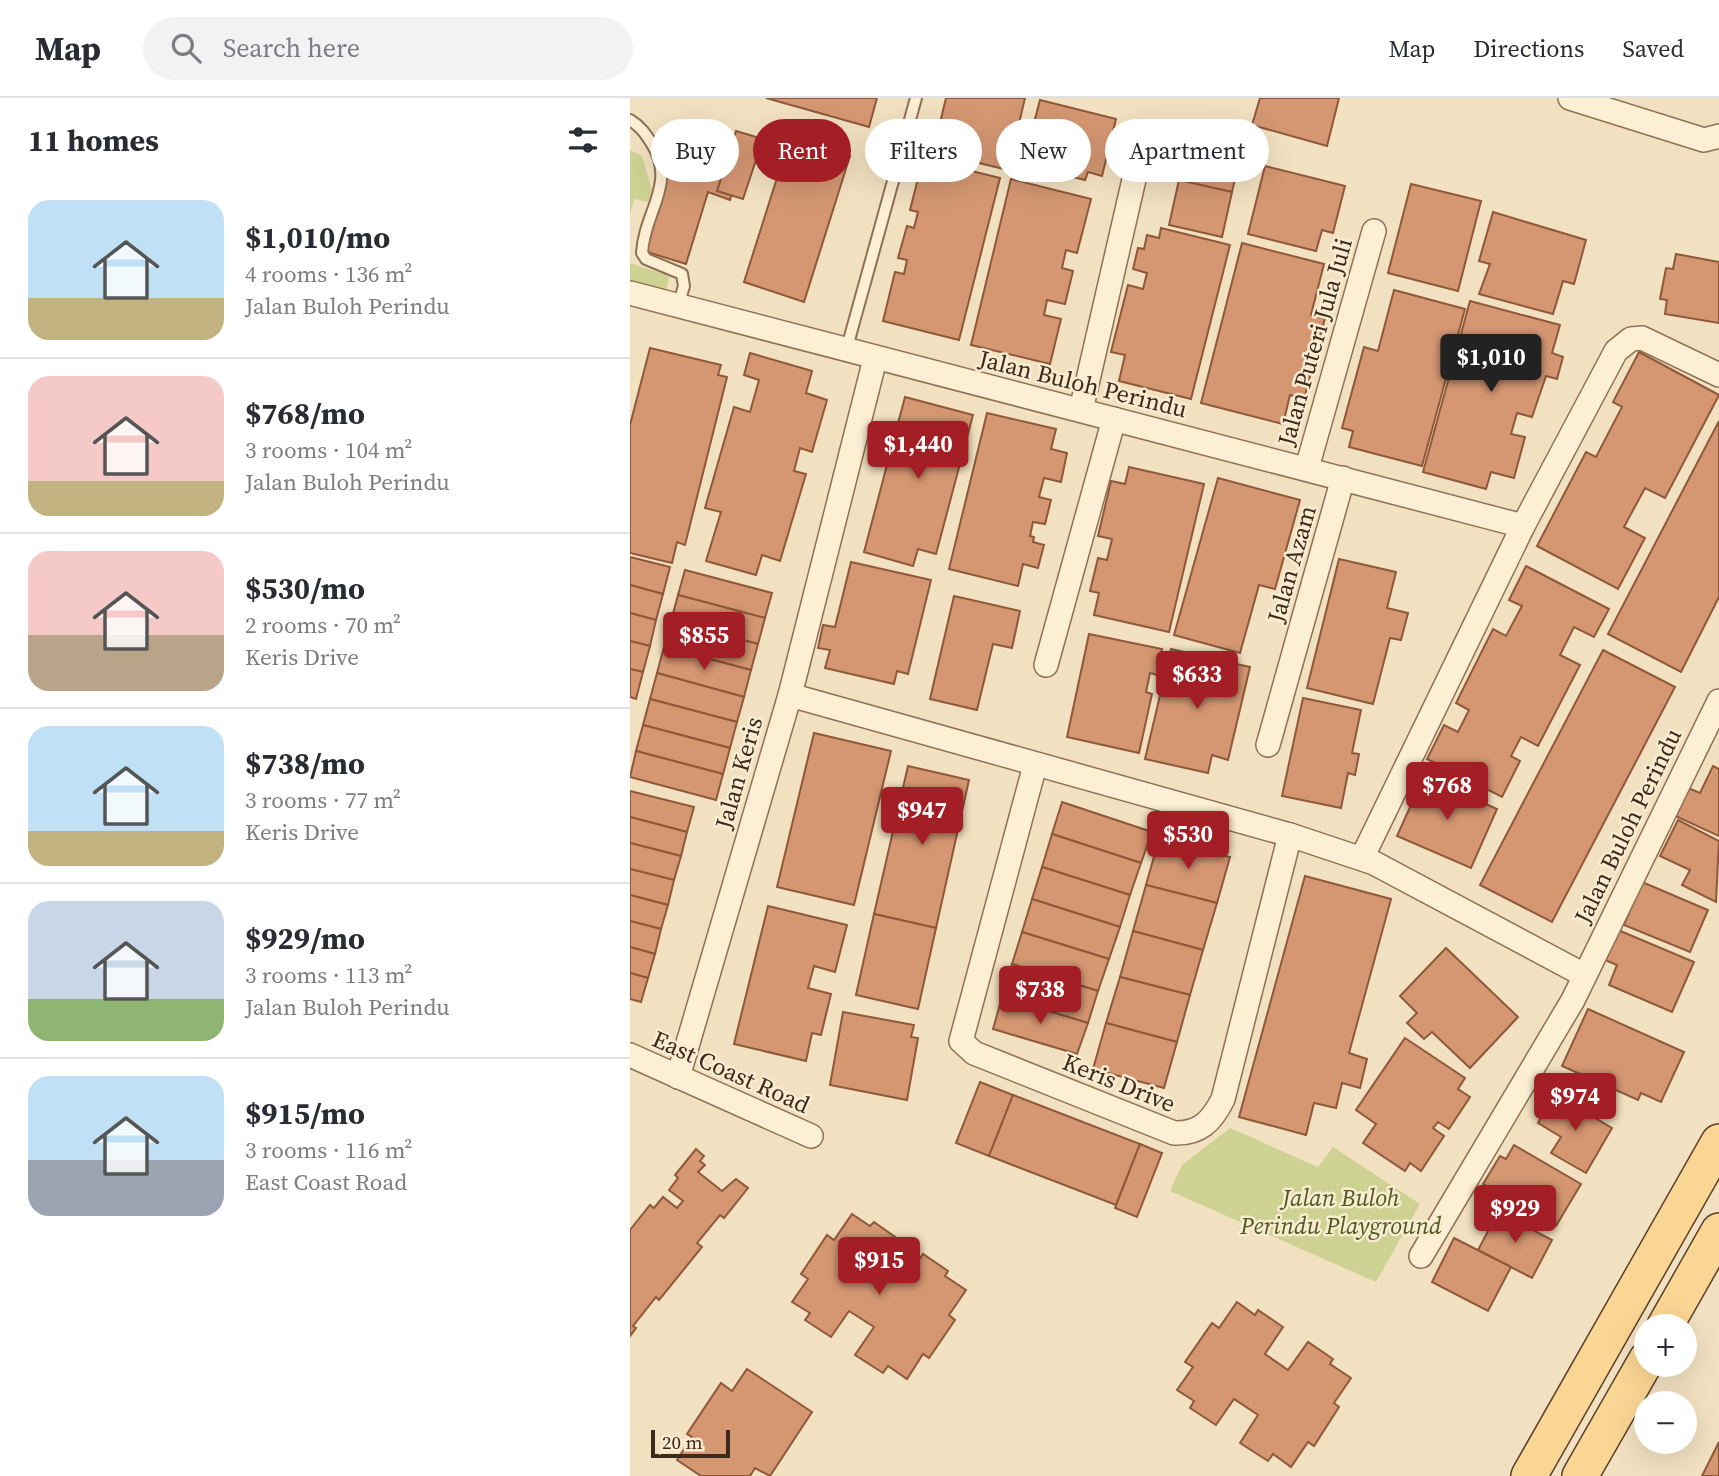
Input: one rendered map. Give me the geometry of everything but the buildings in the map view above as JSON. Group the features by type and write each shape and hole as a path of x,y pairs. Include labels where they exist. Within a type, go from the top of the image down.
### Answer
{"main road":[{"path":"1529,1476 1719,1142"},
{"path":"1672,1314 1719,1231"},
{"path":"1580,1476 1637,1377"}],"street":[{"path":"1570,98 1704,140 1719,136"},
{"path":"1081,410 1133,182"},
{"name":"Jalan Puteri Jula Juli","path":"1307,468 1374,231"},
{"name":"Jalan Buloh Perindu","path":"630,293 1523,526"},
{"path":"1362,858 1523,526 1616,352 1623,344 1642,338 1651,340 1719,375"},
{"name":"Jalan Keris","path":"678,1077 790,695 875,359"},
{"path":"1046,665 1114,419"},
{"name":"Jalan Azam","path":"1268,745 1343,478"},
{"path":"790,695 1290,835 1362,858 1584,975"},
{"name":"Jalan Buloh Perindu","path":"1421,1256 1573,1000 1719,701"},
{"name":"Keris Drive","path":"1035,765 961,1041 974,1053 1174,1133 1189,1134 1201,1128 1214,1117 1223,1099 1290,835"},
{"name":"East Coast Road","path":"630,1055 811,1136"}],"lane":[{"path":"846,351 916,98"},
{"path":"630,120 642,127 658,153 664,172 642,253 646,259 682,274 684,286 678,306"}],"green space":[{"path":"630,150 642,156 652,190 648,202 634,199 630,214"},
{"path":"630,263 667,275 669,279 665,292 630,285"},
{"name":"Jalan Buloh Perindu Playground","path":"1230,1128 1318,1167 1333,1147 1420,1204 1376,1282 1170,1191 1182,1165"}]}
